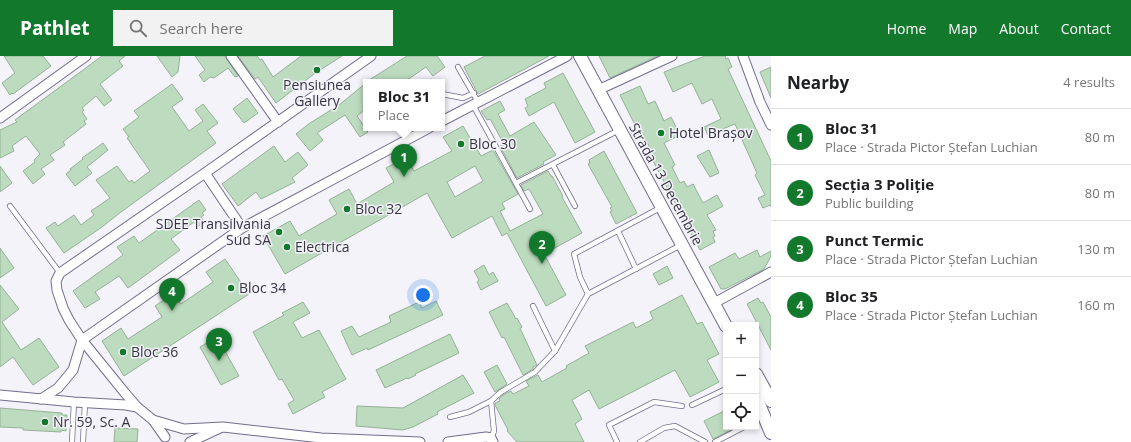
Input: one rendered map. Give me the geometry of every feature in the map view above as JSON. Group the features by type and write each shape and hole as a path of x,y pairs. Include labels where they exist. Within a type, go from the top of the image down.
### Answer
{"main road":[{"name":"Strada 13 Decembrie","path":"580,56 724,322"},
{"path":"759,379 771,401"},
{"path":"759,407 762,417 771,433"}],"street":[{"path":"0,118 86,56"},
{"path":"231,56 278,122"},
{"path":"165,440 153,420 137,407 82,340 63,308 57,290 56,281 60,273 371,56"},
{"path":"445,120 567,56"},
{"path":"598,90 672,56"},
{"path":"743,56 771,125"},
{"path":"41,399 58,388 73,370 82,340 242,228 423,131"},
{"path":"205,173 242,228"},
{"path":"714,303 771,272"},
{"path":"0,394 137,407"},
{"path":"153,420 181,428 189,435 190,442 223,427"},
{"path":"165,440 170,429 223,427 284,436 420,442"},
{"path":"448,442 486,437 492,440"}],"lane":[{"path":"458,67 474,93 476,104 530,209"},
{"path":"445,95 464,98 474,93"},
{"path":"516,183 619,130"},
{"path":"553,165 575,206"},
{"path":"10,206 60,273"},
{"path":"588,294 580,278 574,254 661,207"},
{"path":"618,231 636,269"},
{"path":"450,417 469,412 491,401 501,392 535,372 550,358 555,351 588,294 682,245"},
{"path":"533,306 555,351"},
{"path":"692,405 723,390"},
{"path":"491,401 494,431 492,440"},
{"path":"72,442 74,402"},
{"path":"617,442 609,425 654,402 682,406"},
{"path":"84,442 86,403"},
{"path":"640,442 664,428 675,426 705,442"},
{"path":"715,442 738,430"}],"building":[{"path":"4,56 43,56 51,66 10,95 2,83 15,73"},
{"path":"102,56 125,56 119,61 123,66 100,84 112,100 104,106 96,96 82,108 84,110 82,112 87,119 84,121 86,124 63,142 65,145 50,155 54,160 41,169 45,174 33,184 23,171 35,162 34,160 40,154 26,136 12,146 14,151 0,158 0,130 17,122 15,120"},
{"path":"157,56 180,56 178,72 172,77"},
{"path":"195,56 225,56 238,76 235,77 228,68 214,78 210,77 204,82 199,75 205,70"},
{"path":"238,56 257,56 260,60 262,59 273,77 301,56 342,56 314,74 276,103 258,77 255,79"},
{"path":"407,56 437,56 445,67 433,76 426,67 408,79 371,79"},
{"path":"485,56 549,56 478,94 464,67"},
{"path":"599,56 658,56 610,78"},
{"path":"705,56 725,56 726,59 728,58 732,67 728,69 771,161 771,207 770,205 763,208 758,198 765,195 755,175 757,173 735,124 708,135 704,127 721,119 712,99 702,104 692,83 673,92 664,72"},
{"path":"771,67 771,98 760,72"},
{"path":"563,73 595,132 575,143 554,102 529,116 525,108 528,106 525,99 546,88 544,83"},
{"path":"172,84 183,99 172,107 189,131 203,121 195,110 203,104 218,123 207,131 216,143 102,227 64,253 46,228 55,222 58,226 74,215 81,225 94,215 91,211 110,198 96,180 117,166 129,182 132,180 134,183 150,171 127,138 129,137 123,129 139,117 134,111"},
{"path":"363,85 363,111 357,116 363,125 363,131 368,132 360,137 345,115 317,133 323,140 310,151 296,134 310,123 339,105"},
{"path":"640,86 648,104 655,101 664,121 671,117 680,135 664,143 675,165 672,167 680,183 684,181 687,187 693,184 703,203 717,195 723,206 707,215 716,230 713,231 715,242 700,250 653,161 650,154 652,153 637,122 634,123 620,95"},
{"path":"247,98 258,113 244,123 233,109"},
{"path":"500,101 505,110 498,114 510,136 534,122 556,155 543,162 544,164 517,178 500,146 504,144 490,119 487,120 481,111"},
{"path":"463,126 481,156 493,150 518,194 502,203 505,209 500,211 510,231 543,214 529,189 524,191 521,185 548,171 552,176 582,233 544,254 566,295 546,306 507,233 502,236 492,216 452,238 427,193 285,274 263,236 290,221 299,236 337,214 329,200 349,189 357,204 394,182 386,168 406,157 414,171 452,151 443,137","holes":["475,166 483,181 455,197 447,182"]},
{"path":"103,143 108,150 87,167 92,173 75,186 66,174 83,159 82,158"},
{"path":"274,146 285,162 298,152 308,165 292,178 295,182 261,199 256,192 238,206 222,184"},
{"path":"709,150 719,173 710,177 697,156"},
{"path":"604,151 637,213 616,224 610,212 612,211 610,208 612,207 588,164 590,163 589,160"},
{"path":"0,166 12,183 0,192"},
{"path":"199,200 206,210 202,213 204,215 201,217 204,222 197,227 194,222 171,239 180,250 128,288 119,276 95,292 100,299 85,308 73,291 123,255 117,247 134,236 139,243"},
{"path":"0,248 14,268 0,278"},
{"path":"757,250 760,257 771,251 771,256 764,269 725,289 721,289 709,267 735,253 739,259"},
{"path":"225,259 249,294 124,376 102,341 121,328 128,339 162,317 155,306 174,293 181,304 213,282 206,272"},
{"path":"484,265 489,275 493,272 498,281 481,290 477,282 479,280 474,271"},
{"path":"667,266 673,278 659,285 653,274"},
{"path":"0,285 19,309 2,322 21,350 39,338 59,367 33,385 13,357 0,367"},
{"path":"682,295 697,324 702,322 719,354 707,360 719,382 690,397 675,370 599,409 589,390 572,400 582,419 575,424 584,442 517,442 507,431 508,430 495,405 495,403 500,401 499,399 503,395 511,391 513,394 529,386 526,381 538,375 542,382 567,368 566,366 589,353 585,346 633,322 636,328 653,319 650,312"},
{"path":"758,298 761,303 763,302 771,317 771,350 759,327 759,322 756,322 747,304"},
{"path":"436,301 443,315 368,350 367,348 352,355 341,331 352,326 359,337 391,322 389,316 419,302 422,308"},
{"path":"303,302 310,313 293,322 302,338 319,330 346,379 322,392 325,397 293,414 288,404 294,400 282,379 279,380 253,332 284,315 282,313"},
{"path":"507,303 522,327 520,328 537,365 523,375 504,337 502,338 489,312"},
{"path":"450,334 459,353 415,374 416,375 408,379 407,378 385,388 376,370"},
{"path":"217,337 239,376 221,385 200,347"},
{"path":"497,365 507,384 495,392 484,372"},
{"path":"463,375 474,393 437,412 438,414 413,427 403,430 356,426 357,406 403,408"},
{"name":"Nr. 59, Sc. A","path":"0,408 62,413 62,415 67,415 66,431 23,430 23,428 0,427"},
{"path":"723,412 723,430 731,430 713,439 704,421"},
{"path":"115,428 138,429 137,442 114,442"}],"place":[{"name":"Pensiunea Gallery","path":"317,70"},
{"name":"Hotel Brașov","path":"661,133"},
{"name":"Bloc 30","path":"461,144"},
{"name":"Bloc 31","path":"404,177"},
{"name":"Bloc 32","path":"347,209"},
{"name":"SDEE Transilvania Sud SA","path":"279,232"},
{"name":"Electrica","path":"287,247"},
{"name":"Secția 3 Poliție","path":"542,264"},
{"name":"Bloc 34","path":"231,288"},
{"name":"Bloc 35","path":"172,311"},
{"name":"Bloc 36","path":"123,352"},
{"name":"Punct Termic","path":"219,361"},
{"name":"Nr. 59, Sc. A","path":"45,422"}]}
